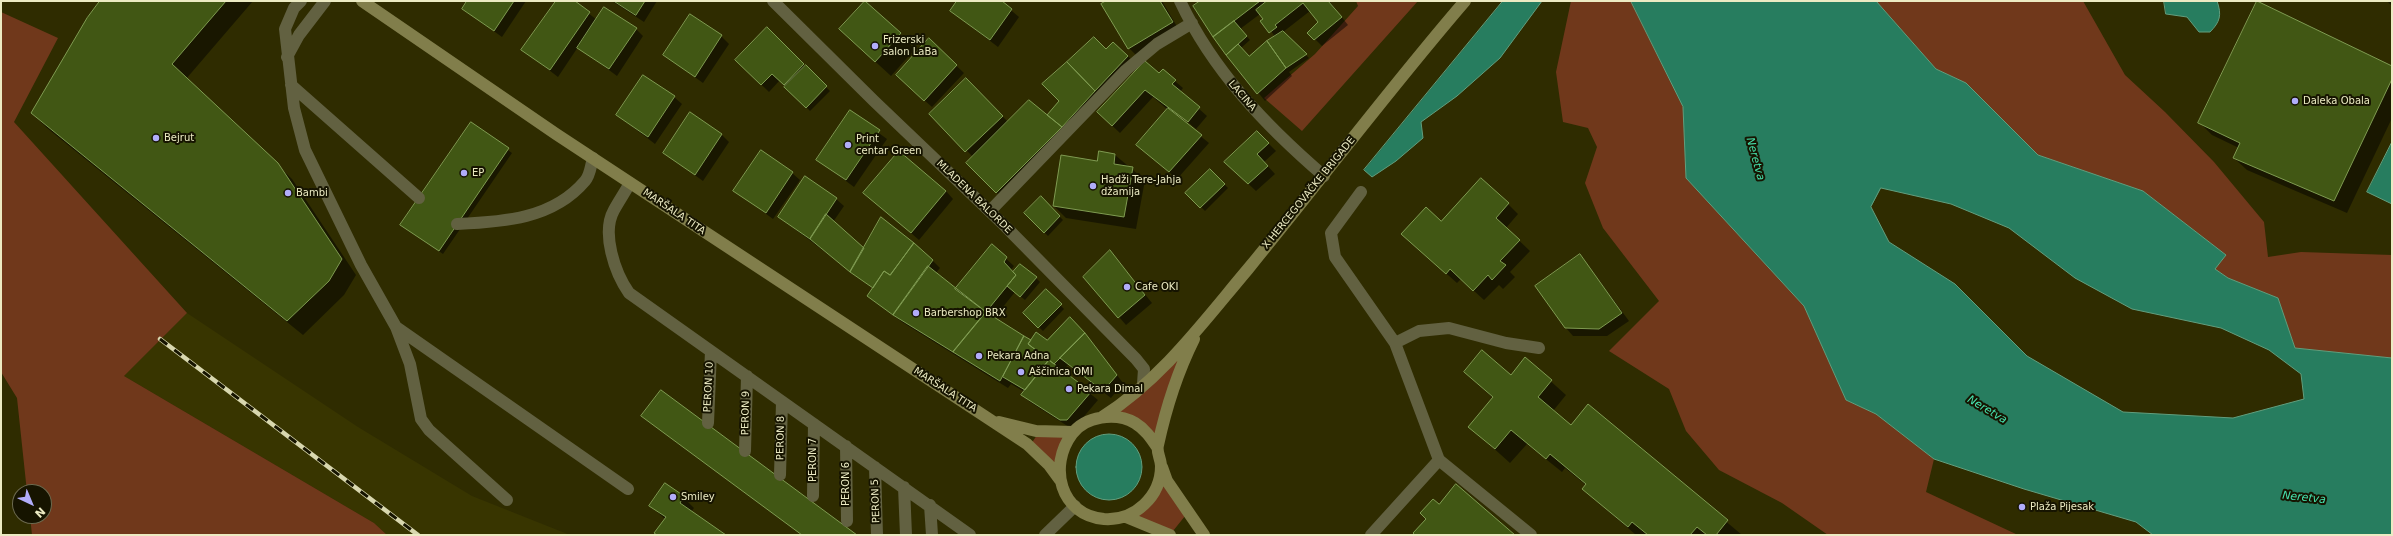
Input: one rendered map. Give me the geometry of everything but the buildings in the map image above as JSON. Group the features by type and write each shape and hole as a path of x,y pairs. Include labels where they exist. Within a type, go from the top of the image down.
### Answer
{"street":[{"path":"301,1 294,8 285,29 294,108 306,150 361,265 396,327 410,364 421,419 429,430 507,500"},
{"path":"287,57 299,35 325,1"},
{"name":"MARŠALA TITA","path":"362,1 630,183 1027,444 1049,465 1060,480"},
{"name":"MLADENA BALORDE","path":"773,1 990,211 1136,359 1144,369 1143,384"},
{"name":"LACINA","path":"1180,1 1223,74 1260,117 1324,176"},
{"name":"X HERCEGOVAČKE BRIGADE","path":"1102,417 1118,407 1200,329 1324,176 1418,56 1466,1"},
{"path":"990,211 1126,70 1157,44 1192,23"},
{"path":"291,85 419,198"},
{"path":"457,224 511,220 534,215 559,203 586,180 593,158"},
{"path":"630,183 614,210 609,228 613,260 619,279 629,293 930,505 955,529 970,535"},
{"path":"1361,192 1331,233 1335,257 1395,343 1438,460 1531,535"},
{"path":"396,327 628,489"},
{"path":"1395,343 1419,332 1449,328 1506,343 1539,348"},
{"name":"X HERCEGOVAČKE BRIGADE","path":"1157,448 1175,379 1200,329"},
{"name":"PERON 10","path":"708,423 711,351"},
{"name":"PERON 9","path":"745,451 747,376"},
{"name":"PERON 8","path":"780,475 782,402"},
{"path":"1161,464 1159,481 1152,496 1141,509 1126,517 1112,519 1099,518 1086,514 1075,506 1068,498 1060,480 1059,462 1063,446 1073,432 1086,422 1102,417 1119,417 1135,423 1148,433 1157,448 1167,481 1204,535"},
{"name":"MARŠALA TITA","path":"989,419 1036,431 1073,432"},
{"name":"PERON 7","path":"813,496 814,424"},
{"name":"PERON 6","path":"846,446 847,521"},
{"path":"1371,535 1438,460"},
{"name":"PERON 5","path":"875,467 877,535"},
{"path":"904,487 906,535"},
{"path":"930,505 932,535"},
{"path":"1045,535 1075,506"},
{"path":"1126,517 1170,535"}],"shaded area":[{"path":"1356,1 1418,1 1302,131 1264,98 1315,54 1358,6"},
{"path":"1571,1 1631,1 1683,107 1686,178 1804,306 1846,400 1876,414 1934,459 1926,492 2018,535 1828,535 1782,503 1719,470 1686,431 1669,389 1609,351 1659,301 1603,228 1585,183 1597,147 1588,128 1563,122 1556,72"},
{"path":"1876,1 2083,1 2125,75 2165,112 2214,162 2264,222 2268,257 2301,252 2392,255 2392,358 2295,348 2278,298 2228,278 2215,269 2226,255 2143,191 2038,155 1966,83 1936,69"},
{"path":"1,12 58,38 14,122 187,313 124,376 374,523 387,535 32,535 31,524 52,524 52,484 26,484 17,398 1,372"},
{"path":"187,313 358,427 472,496 570,535 387,535 374,523 124,376"},
{"path":"1175,359 1180,362 1156,438 1112,414"},
{"path":"1037,435 1068,435 1056,471 1031,444"},
{"path":"1164,484 1185,516 1173,531 1133,516"}],"water":[{"path":"1503,1 1542,1 1500,58 1457,96 1421,122 1423,138 1396,161 1372,177 1364,170"},
{"name":"Neretva","path":"1631,1 1876,1 1936,69 1966,83 2038,155 2143,191 2226,255 2215,269 2228,278 2278,298 2295,348 2392,358 2392,535 2153,535 2136,522 2024,489 1934,459 1876,414 1846,400 1804,306 1686,178 1683,107","holes":["1881,188 1951,204 2009,228 2075,278 2132,309 2221,328 2269,350 2301,374 2304,399 2233,418 2123,412 2027,356 1955,284 1889,242 1871,207"]},
{"path":"2164,1 2217,1 2220,14 2218,21 2210,32 2199,32 2187,17 2166,14"},
{"path":"2392,142 2392,204 2367,192"},
{"path":"1103,434 1115,434 1122,436 1133,443 1140,454 1142,467 1140,480 1133,491 1122,498 1115,500 1103,500 1096,498 1085,491 1078,480 1076,473 1076,461 1078,454 1085,443 1096,436"}],"railway":[{"path":"160,339 418,535"}],"place":[{"name":"Frizerski salon LaBa","path":"875,46"},
{"name":"Daleka Obala","path":"2295,101"},
{"name":"Bejrut","path":"156,138"},
{"name":"Print centar Green","path":"848,145"},
{"name":"EP","path":"464,173"},
{"name":"Hadži Tere-Jahja džamija","path":"1093,186"},
{"name":"Bambi","path":"288,193"},
{"name":"Cafe OKI","path":"1127,287"},
{"name":"Barbershop BRX","path":"916,313"},
{"name":"Pekara Adna","path":"979,356"},
{"name":"Aščinica OMI","path":"1021,372"},
{"name":"Pekara Dimal","path":"1069,389"},
{"name":"Smiley","path":"673,497"},
{"name":"Plaža Pijesak","path":"2022,507"}]}
